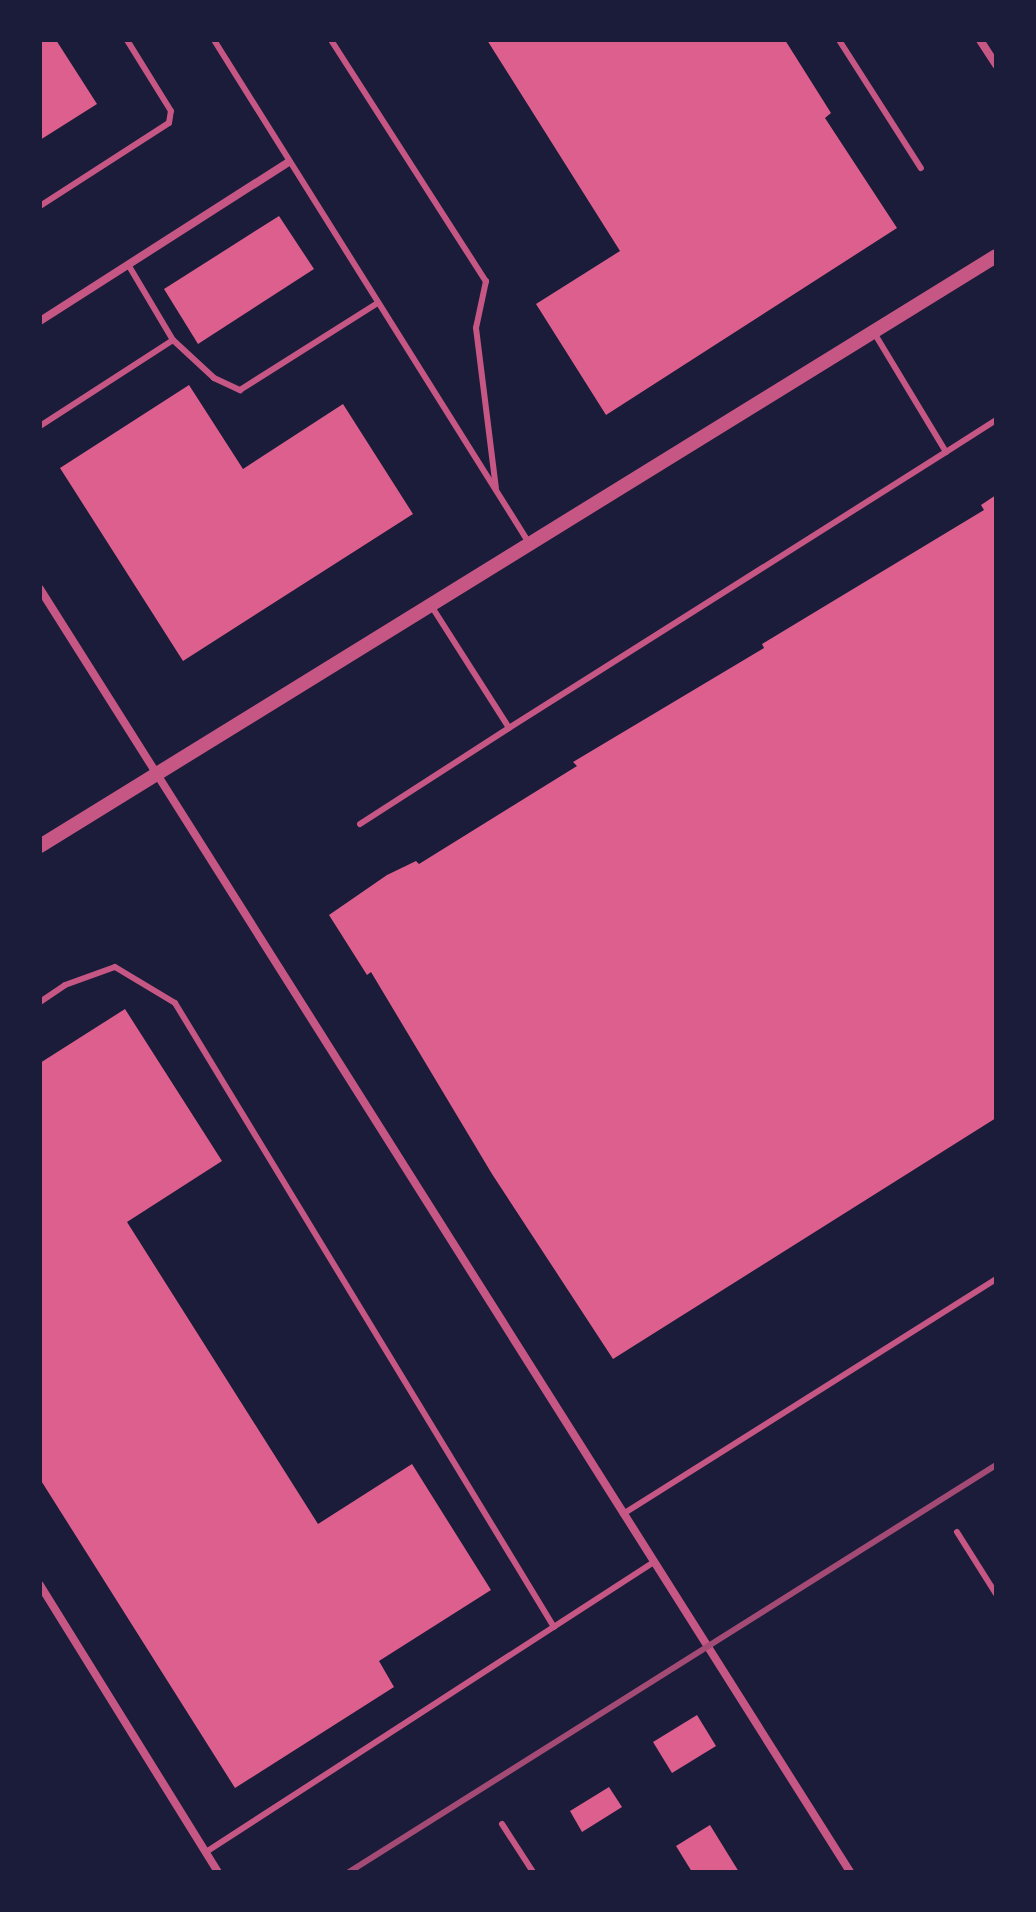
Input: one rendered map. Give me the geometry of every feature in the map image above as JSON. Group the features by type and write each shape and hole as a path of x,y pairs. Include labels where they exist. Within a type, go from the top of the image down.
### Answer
{"street":[{"path":"980,40 996,65"},
{"path":"40,321 289,162"},
{"path":"40,846 996,256"},
{"path":"40,589 850,1872"},
{"path":"40,1585 218,1872"}],"lane":[{"path":"40,206 169,123 171,111 127,40"},
{"path":"214,40 376,304 529,543"},
{"path":"331,40 486,281 476,328 497,493"},
{"path":"839,40 921,168"},
{"path":"129,266 173,340 214,378 240,390 376,304"},
{"path":"873,331 946,452"},
{"path":"40,426 173,340"},
{"path":"360,824 996,420"},
{"path":"430,605 509,728"},
{"path":"40,1002 65,985 115,967 175,1003 554,1627"},
{"path":"623,1514 996,1279"},
{"path":"957,1532 996,1594"},
{"path":"206,1852 654,1562"},
{"path":"502,1824 533,1872"}],"building":[{"path":"40,40 56,40 97,104 40,140"},
{"path":"487,40 785,40 831,113 825,118 897,228 606,415 536,304 620,251"},
{"path":"279,216 314,269 198,344 164,289"},
{"path":"189,385 243,469 343,404 413,514 183,661 60,468"},
{"path":"996,495 996,1118 613,1359 492,1174 371,972 367,975 329,915 387,875 416,861 419,864 577,766 573,762 764,648 762,644 984,510 981,505"},
{"path":"125,1009 222,1161 127,1222 318,1524 412,1464 491,1590 379,1661 394,1687 235,1788 40,1479 40,1063"},
{"path":"697,1715 716,1746 672,1773 653,1742"},
{"path":"609,1787 622,1807 582,1832 570,1811"},
{"path":"710,1825 739,1872 692,1872 676,1846"}],"railway":[{"path":"349,1872 996,1465"}]}
